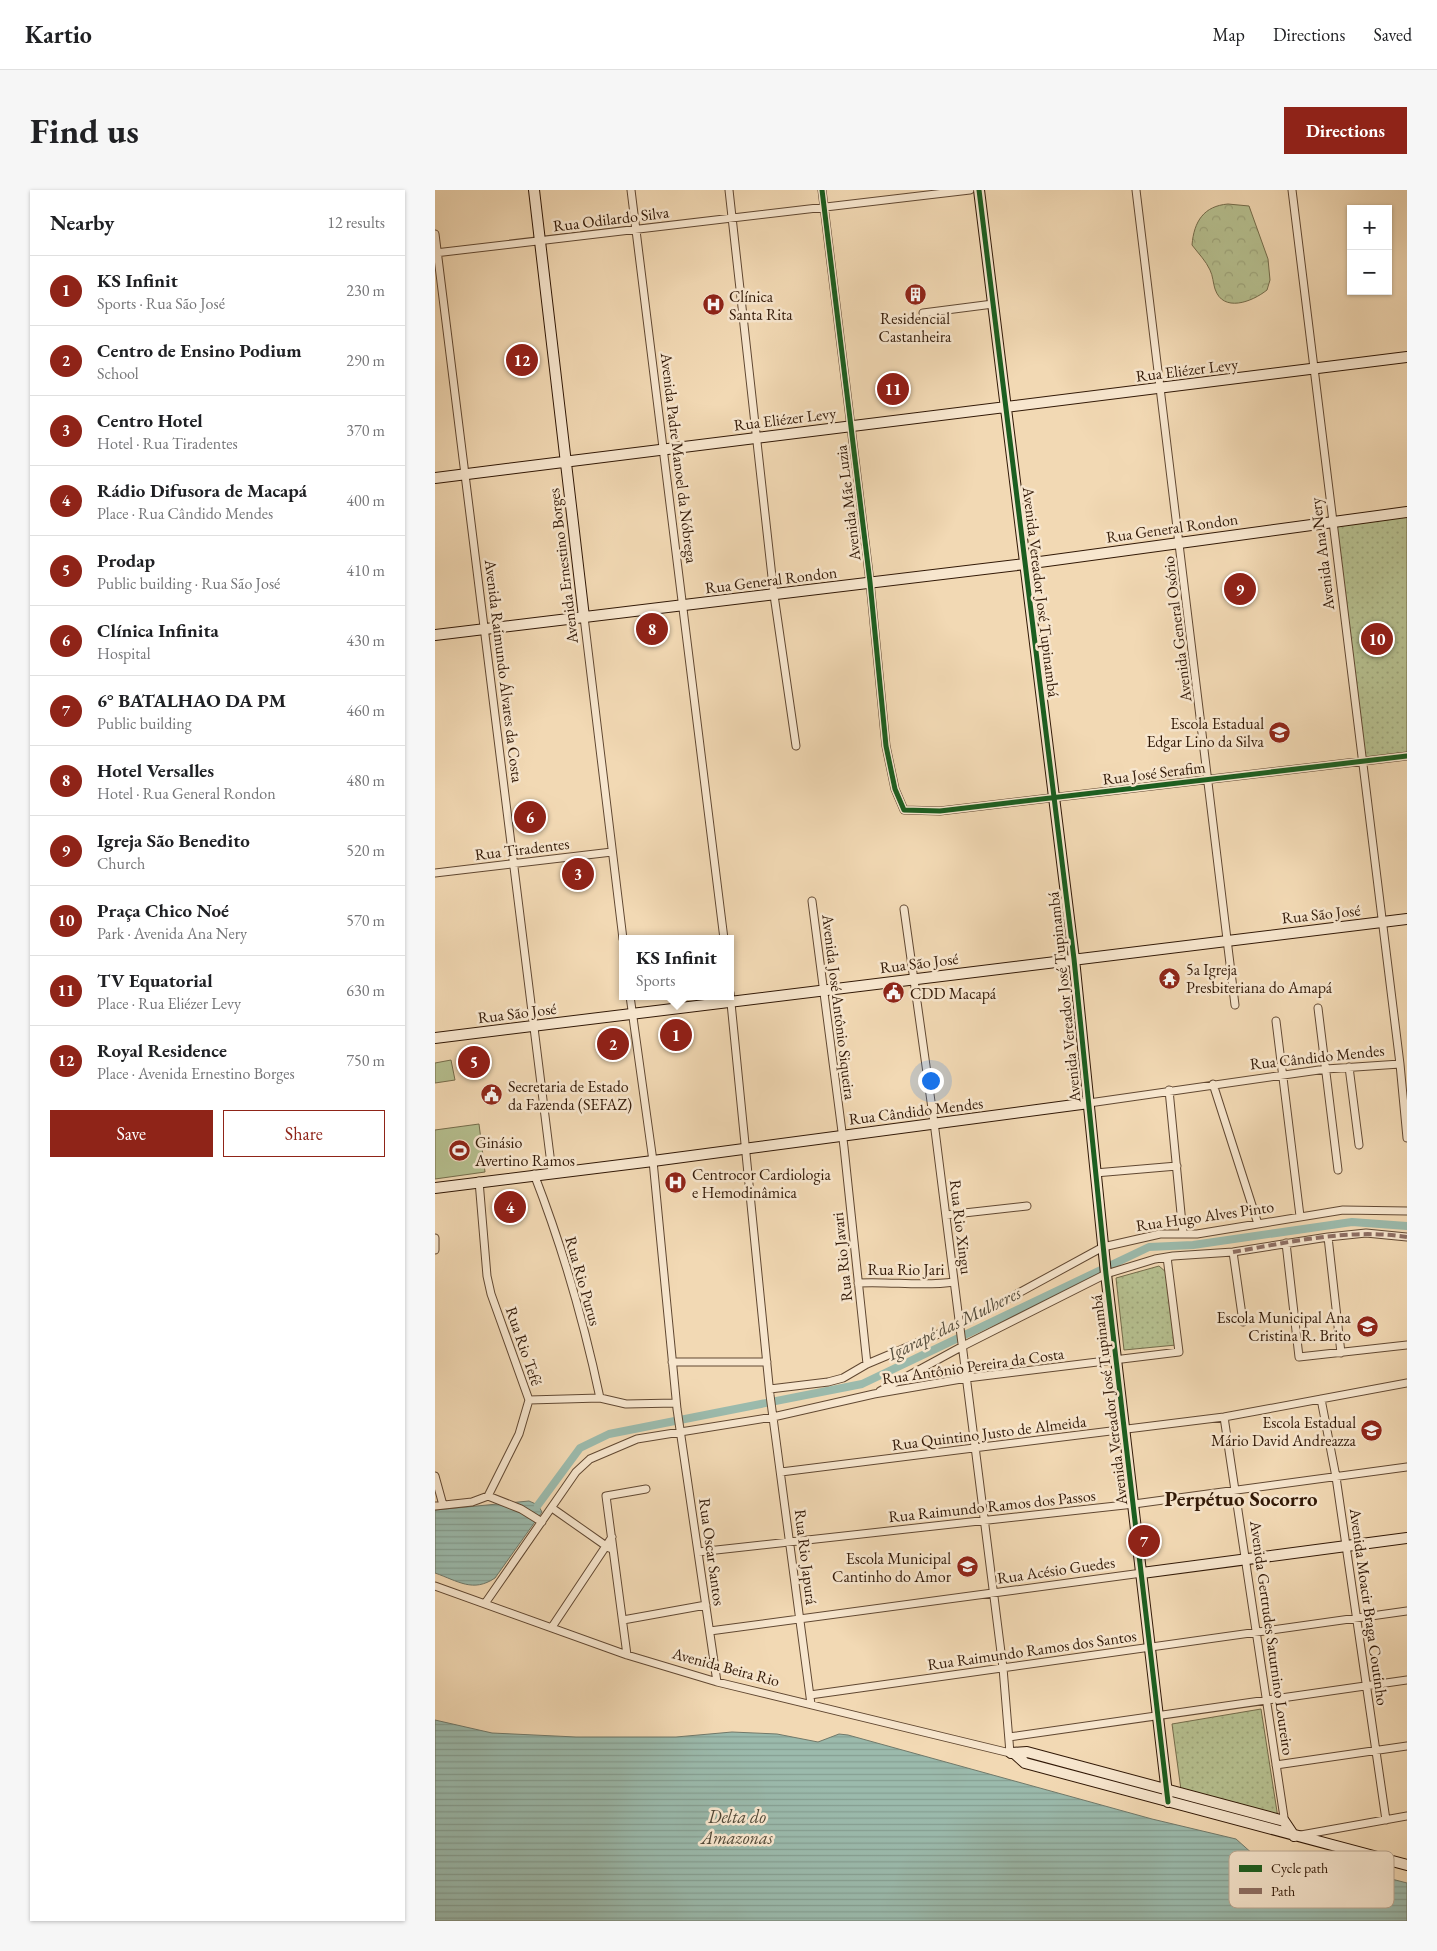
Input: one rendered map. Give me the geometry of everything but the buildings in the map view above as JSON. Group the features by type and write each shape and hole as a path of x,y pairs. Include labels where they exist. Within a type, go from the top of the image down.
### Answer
{"street":[{"name":"Avenida Ernestino Borges","path":"534,190 622,935"},
{"name":"Avenida Padre Manoel da Nóbrega","path":"631,190 724,935"},
{"path":"729,190 774,595 796,746"},
{"name":"Avenida Mãe Luzia","path":"822,190 870,582 889,761 895,789 905,810"},
{"name":"Rua Odilardo Silva","path":"436,253 970,190"},
{"name":"Avenida Vereador José Tupinambá","path":"979,190 1074,959 1103,1251 1168,1802"},
{"name":"Avenida General Osório","path":"1136,190 1235,1005"},
{"name":"Avenida Ana Nery","path":"1292,190 1400,1064 1407,1138"},
{"name":"Avenida Raimundo Álvares da Costa","path":"435,234 552,1172"},
{"path":"923,313 993,304"},
{"name":"Rua Eliézer Levy","path":"435,478 664,448 1159,389 1407,356"},
{"name":"Rua General Rondon","path":"435,635 1025,564 1180,541 1407,512"},
{"name":"Rua José Serafim","path":"905,810 925,812 1407,756"},
{"name":"Rua Tiradentes","path":"435,873 612,852"},
{"name":"Avenida José Antônio Siqueira","path":"812,902 843,1141"},
{"path":"904,908 935,1127"},
{"name":"Rua São José","path":"734,998 823,990 1407,919"},
{"path":"529,1400 600,1398 626,1404 677,1406 653,1161 630,1000"},
{"name":"Rua São José","path":"435,1038 534,1027 717,1000"},
{"path":"730,1000 770,1392"},
{"path":"1318,1008 1338,1170"},
{"path":"1276,1021 1300,1216"},
{"name":"Rua Cândido Mendes","path":"435,1188 534,1174 653,1161 745,1147 843,1141 1283,1074 1400,1064"},
{"path":"1349,1067 1359,1145"},
{"path":"1213,1084 1258,1224"},
{"path":"1169,1090 1183,1234"},
{"name":"Rua Rio Xingu","path":"935,1127 960,1326"},
{"name":"Rua Rio Javari","path":"843,1141 867,1364"},
{"path":"1095,1173 1177,1166"},
{"name":"Rua Rio Purus","path":"534,1174 550,1216 592,1362 600,1398"},
{"name":"Rua Rio Tefé","path":"479,1181 489,1285 529,1400 519,1434 488,1496"},
{"path":"946,1215 1027,1206"},
{"name":"Rua Hugo Alves Pinto","path":"770,1392 828,1382 855,1373 867,1364 960,1326 1103,1251 1160,1234 1183,1234 1343,1210 1407,1211"},
{"path":"874,1394 962,1342 1106,1272 1167,1257 1233,1252 1328,1237 1366,1233 1407,1237"},
{"path":"1328,1237 1341,1353"},
{"path":"435,1238 435,1250"},
{"path":"1286,1243 1299,1357 1407,1345"},
{"path":"1233,1252 1243,1322"},
{"name":"Rua Antônio Pereira da Costa","path":"486,1602 576,1472 590,1458 637,1439 680,1430 773,1416 874,1394 967,1378 1179,1352 1167,1257"},
{"name":"Rua Rio Jari","path":"858,1283 887,1282 920,1285 955,1282"},
{"path":"960,1326 1003,1668 1009,1736 1013,1753"},
{"path":"672,1362 767,1362"},
{"name":"Rua Quintino Justo de Almeida","path":"781,1472 1224,1417 1407,1383"},
{"name":"Rua Rio Japurá","path":"770,1392 811,1704"},
{"name":"Avenida Moacir Braga Coutinho","path":"1321,1399 1336,1477 1386,1820"},
{"name":"Rua Oscar Santos","path":"677,1406 717,1682"},
{"name":"Avenida Gertrudes Saturnino Loureiro","path":"1224,1417 1237,1490 1284,1821"},
{"name":"Rua Raimundo Ramos dos Passos","path":"698,1552 1134,1504 1407,1468"},
{"path":"435,1476 439,1505 472,1502 488,1496 521,1509 542,1522"},
{"path":"627,1654 606,1496 646,1489"},
{"path":"552,1508 614,1551"},
{"path":"552,1627 612,1537"},
{"name":"Rua Acésio Guedes","path":"710,1631 1407,1538"},
{"name":"Avenida Beira Rio","path":"435,1586 486,1602 627,1654 717,1682 1013,1753 1027,1752 1284,1821"},
{"path":"623,1620 706,1604"},
{"name":"Rua Raimundo Ramos dos Santos","path":"810,1695 1407,1611"},
{"path":"1009,1736 1407,1680"},
{"path":"1276,1765 1407,1746"},
{"name":"Avenida Beira Rio","path":"1013,1753 1025,1764 1351,1851"},
{"path":"1284,1821 1287,1835 1407,1816"},
{"name":"Avenida Beira Rio","path":"1394,1862 1407,1865"}],"green space":[{"path":"1228,204 1249,206 1268,259 1270,280 1267,290 1254,298 1238,303 1224,301 1219,296 1208,267 1192,245 1195,229 1202,216 1213,208"},
{"path":"1407,515 1407,757 1362,762 1332,521"},
{"path":"451,1060 455,1080 435,1083 435,1063"},
{"name":"Ginásio Avertino Ramos","path":"479,1124 485,1172 435,1179 435,1130"},
{"path":"1159,1266 1167,1273 1176,1345 1124,1350 1116,1278"},
{"path":"1261,1709 1278,1818 1181,1790 1172,1724"}],"water":[{"path":"529,1501 538,1505 542,1512 495,1578 480,1585 472,1585 435,1573 435,1510"},
{"name":"Delta do Amazonas","path":"435,1720 492,1733 576,1737 676,1737 732,1732 777,1734 818,1742 839,1734 848,1735 1152,1819 1236,1839 1250,1851 1229,1851 1229,1908 1394,1908 1394,1880 1407,1883 1407,1921 435,1921"}],"waterway":[{"name":"Igarapé das Mulheres","path":"538,1505 580,1448 609,1434 862,1384 1149,1247 1193,1245 1352,1222 1407,1226"}],"marked path":[{"path":"1233,1252 1298,1240 1342,1235 1363,1234 1407,1237"}],"cycle path":[{"path":"822,190 870,582 886,746 895,789 904,810 940,811 1407,756"},
{"path":"979,190 1074,959 1106,1274 1168,1802"}],"place":[{"name":"Residencial Castanheira","path":"915,294"},
{"name":"Clínica Santa Rita","path":"713,305"},
{"name":"Royal Residence","path":"522,360"},
{"name":"TV Equatorial","path":"893,389"},
{"name":"Igreja São Benedito","path":"1240,589"},
{"name":"Hotel Versalles","path":"652,629"},
{"name":"Praça Chico Noé","path":"1377,639"},
{"name":"Escola Estadual Edgar Lino da Silva","path":"1280,732"},
{"name":"Clínica Infinita","path":"530,817"},
{"name":"Centro Hotel","path":"578,874"},
{"name":"5a Igreja Presbiteriana do Amapá","path":"1170,978"},
{"name":"CDD Macapá","path":"894,993"},
{"name":"KS Infinit","path":"676,1035"},
{"name":"Centro de Ensino Podium","path":"613,1044"},
{"name":"Prodap","path":"474,1062"},
{"name":"Secretaria de Estado da Fazenda (SEFAZ)","path":"492,1095"},
{"name":"Ginásio Avertino Ramos","path":"459,1151"},
{"name":"Centrocor Cardiologia e Hemodinâmica","path":"676,1183"},
{"name":"Rádio Difusora de Macapá","path":"510,1207"},
{"name":"Escola Municipal Ana Cristina R. Brito","path":"1367,1326"},
{"name":"Escola Estadual Mário David Andreazza","path":"1372,1431"},
{"name":"6° BATALHAO DA PM","path":"1144,1541"},
{"name":"Escola Municipal Cantinho do Amor","path":"967,1567"}],"district":[{"name":"Perpétuo Socorro","path":"1241,1498"}]}
